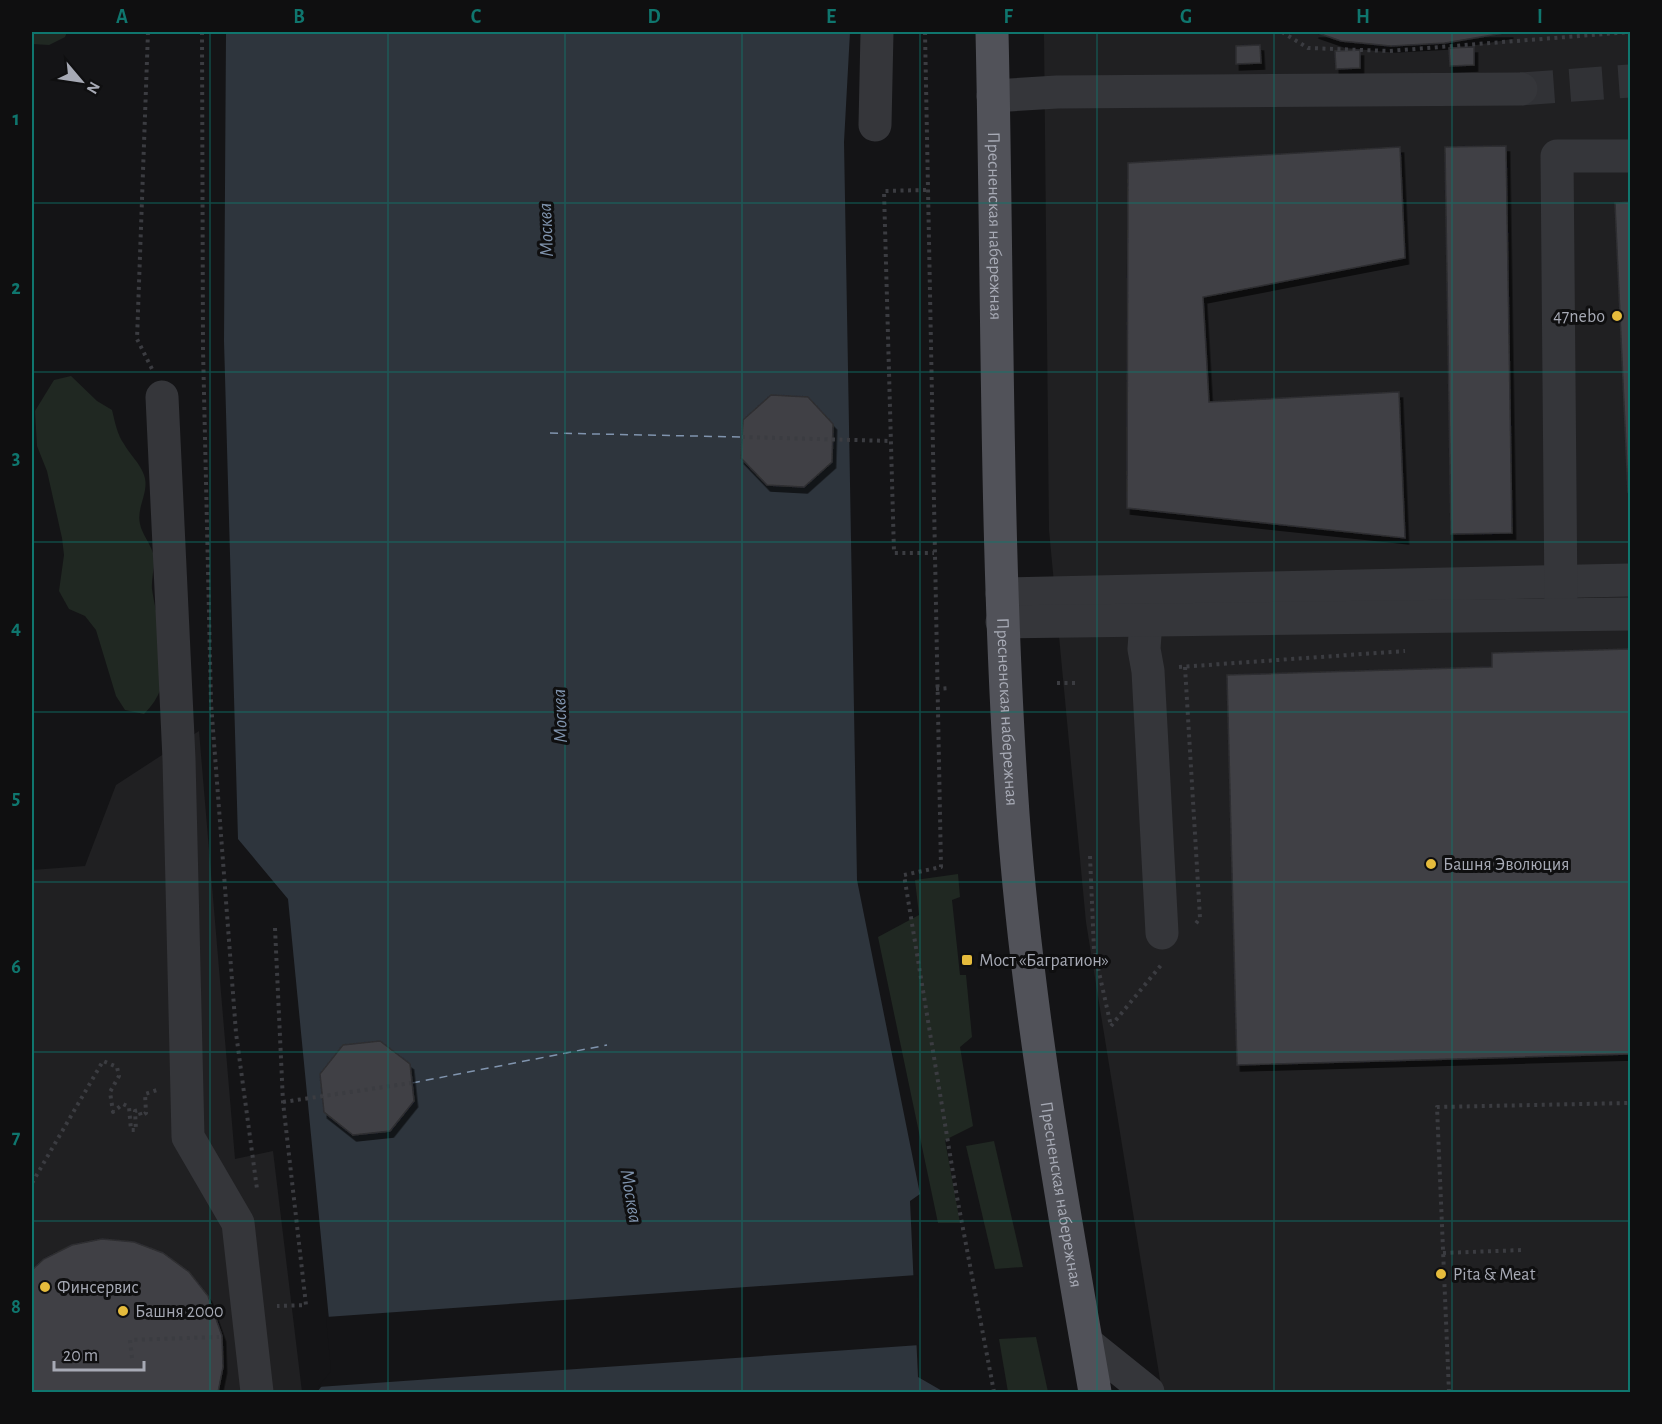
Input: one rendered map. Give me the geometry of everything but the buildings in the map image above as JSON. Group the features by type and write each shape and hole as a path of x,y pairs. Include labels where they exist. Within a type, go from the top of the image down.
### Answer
{"main road":[{"name":"Пресненская набережная","path":"993,32 994,275 1002,608 1014,818 1026,954 1038,1053 1095,1392"},
{"name":"Пресненская набережная","path":"993,86 1000,32"}],"lane":[{"path":"875,124 877,32"},
{"path":"993,86 1057,92 1521,89"},
{"path":"1562,615 1557,156 1630,156"},
{"path":"162,397 179,759 188,1137 238,1223 257,1392"},
{"path":"1002,608 1630,580"},
{"path":"1002,608 1146,620 1630,614"},
{"path":"1146,620 1144,649 1148,672 1162,933"},
{"path":"1087,1343 1149,1392"}],"path":[{"path":"148,32 137,339 158,379 162,397"},
{"path":"202,32 203,349 211,703 236,1033 258,1199"},
{"path":"925,32 926,190 941,867 904,875 957,1197 994,1392"},
{"path":"1282,32 1308,48 1389,51 1630,32"},
{"path":"926,190 884,191 894,553 934,553"},
{"path":"742,438 891,441"},
{"path":"1148,672 1407,651"},
{"path":"1057,683 1075,682"},
{"path":"936,689 950,688"},
{"path":"1090,856 1094,950 1110,1026"},
{"path":"272,1306 306,1305 283,1102 275,928"},
{"path":"32,1183 103,1061 117,1067 119,1076 110,1092 113,1112 123,1104 129,1107 131,1130 136,1130 135,1111 139,1110 141,1116 146,1113 145,1094 158,1090"},
{"path":"283,1102 411,1083"},
{"path":"1449,1392 1437,1107 1630,1103"},
{"path":"1443,1253 1523,1250"},
{"path":"132,1358 130,1340 222,1336"}],"shaded area":[{"path":"32,32 67,32 65,37 49,45 32,44"},
{"path":"1044,32 1630,32 1630,1392 1162,1392 1086,922 1049,530"},
{"path":"71,376 97,401 112,410 116,428 144,475 145,487 139,518 154,557 152,589 162,638 165,670 156,700 144,714 125,710 116,696 96,630 85,616 69,609 59,591 64,555 62,538 47,471 37,446 35,411 54,380"},
{"path":"199,731 235,1159 273,1151 302,1392 32,1392 32,870 85,866 116,785"},
{"path":"958,874 960,897 952,900 960,975 966,975 972,1037 960,1047 973,1126 945,1140 960,1223 938,1223 878,937 919,915 915,880"},
{"path":"994,1141 1023,1267 995,1269 966,1146"},
{"path":"1036,1337 1048,1392 1008,1392 999,1339"}],"water":[{"name":"Москва","path":"226,32 850,32 844,142 857,880 920,1194 910,1201 918,1377 944,1392 317,1392 334,1371 288,899 238,839 224,341"}],"pier":[{"path":"917,1275 920,1345 318,1387 331,1371 326,1317"}],"ferry route":[{"path":"550,433 741,437"},
{"path":"412,1083 607,1045"}],"tunnel":[{"path":"1521,89 1630,81"}],"place":[{"name":"47nebo","path":"1617,316"},
{"name":"Башня Эволюция","path":"1431,864"},
{"name":"Мост «Багратион»","path":"967,960"},
{"name":"Pita & Meat","path":"1441,1274"},
{"name":"Финсервис","path":"45,1287"},
{"name":"Башня 2000","path":"123,1311"}]}
